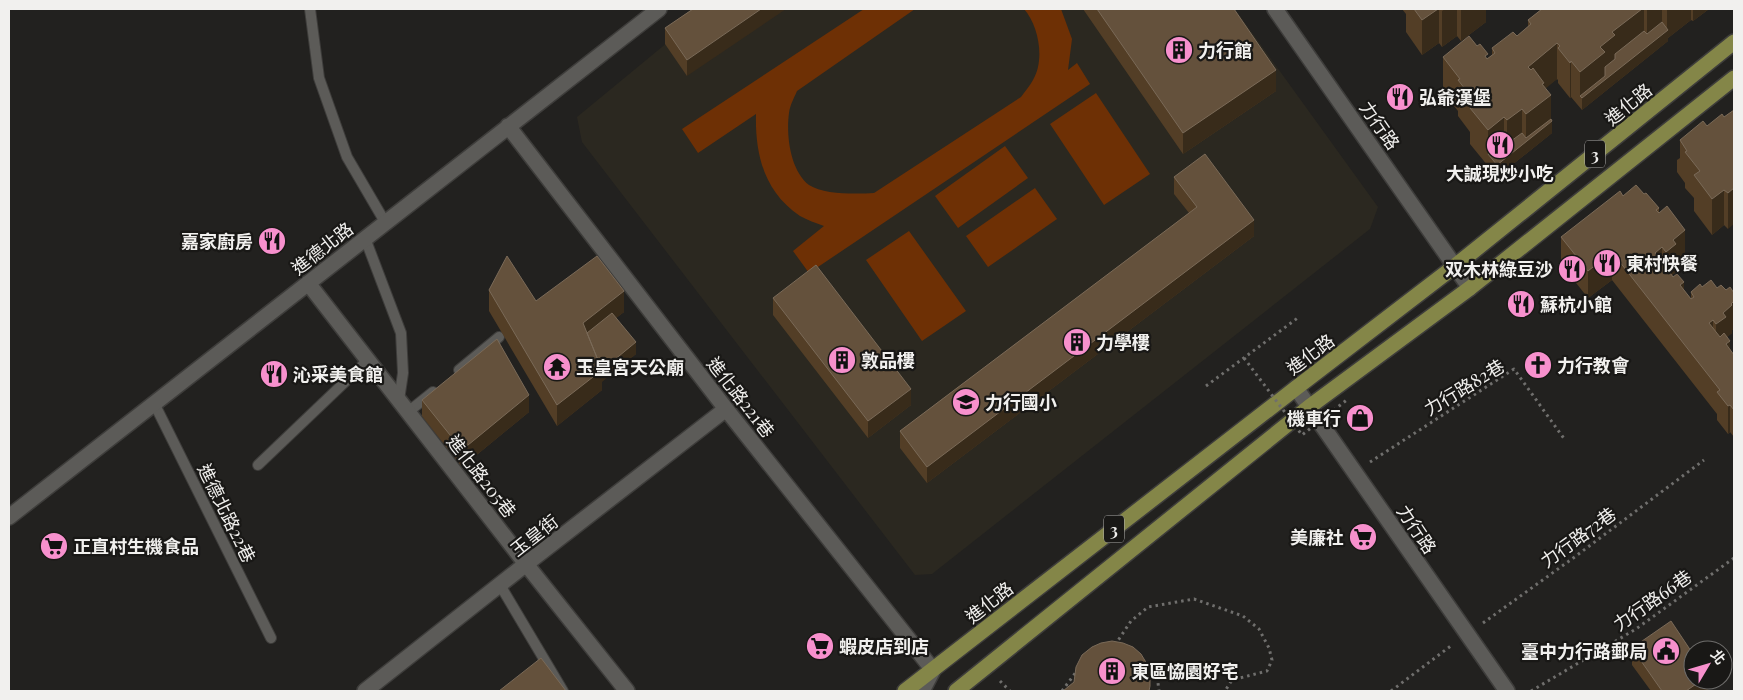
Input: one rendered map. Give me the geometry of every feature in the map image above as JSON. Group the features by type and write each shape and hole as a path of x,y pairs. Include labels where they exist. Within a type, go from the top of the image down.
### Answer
{"main road":[{"name":"進化路","path":"905,691 1455,266 1734,42"},
{"name":"3","path":"956,691 1309,407 1470,288 1734,78"}],"street":[{"name":"進德北路","path":"9,517 659,9"},
{"name":"力行路","path":"1275,9 1470,288"},
{"name":"進化路221巷","path":"508,126 726,409 932,670"},
{"name":"進化路205巷","path":"308,283 627,691"},
{"name":"力行路","path":"1296,388 1507,691"},
{"name":"玉皇街","path":"365,691 726,409"},
{"path":"922,691 932,670"}],"lane":[{"path":"312,9 319,78 347,157 386,222"},
{"path":"365,238 401,333 404,406 439,387"},
{"path":"454,374 499,336"},
{"path":"258,465 368,360"},
{"name":"進德北路22巷","path":"154,403 271,638"},
{"path":"500,585 542,665 563,691"}],"path":[{"path":"1206,386 1299,317"},
{"path":"1244,358 1302,434 1348,399"},
{"name":"力行路82巷","path":"1355,472 1514,369 1565,440"},
{"name":"力行路72巷","path":"1391,691 1704,460"},
{"name":"力行路66巷","path":"1531,691 1636,629 1734,558"},
{"path":"1106,648 1116,645 1131,621 1148,607 1194,599 1243,616 1259,629 1269,648 1272,660 1267,671 1232,680 1225,691"},
{"path":"1116,645 1122,649"},
{"path":"1142,663 1149,669 1158,684 1159,691"},
{"path":"1062,691 1080,667"}],"shaded area":[{"name":"力行國小","path":"708,9 1235,9 1378,207 1370,229 932,574 915,575 582,142 577,117"},
{"path":"864,9 915,9 797,91 791,104 788,122 791,152 797,171 803,179 809,185 823,191 859,194 874,193 1021,97 1032,82 1039,63 1037,34 1024,9 1061,9 1072,39 1068,70 1077,63 1090,84 809,273 793,251 824,226 800,216 778,196 770,184 764,171 757,143 756,114 698,153 682,129"},
{"path":"1096,93 1150,174 1104,205 1050,124"},
{"path":"1005,146 1028,178 958,228 935,196"},
{"path":"1035,188 1057,219 988,267 966,236"},
{"path":"909,231 966,311 922,341 866,260"}],"building":[{"path":"693,9 761,9 687,60 665,28"},
{"name":"力行館","path":"1097,9 1234,9 1276,70 1183,133"},
{"path":"1414,9 1438,9 1422,20"},
{"path":"1542,9 1642,9 1612,32 1615,35 1600,47 1605,52 1580,72 1558,48 1560,46 1557,43 1528,67 1531,70 1533,68 1551,95 1526,114 1522,109 1507,120 1504,117 1488,130 1470,108 1476,103 1443,57 1469,36 1477,46 1480,44 1488,54 1485,56 1487,59 1495,53 1492,48 1513,32 1517,36 1531,24 1528,20"},
{"path":"1662,22 1668,30 1582,98 1580,96 1605,76 1605,67 1615,59 1615,54 1644,31 1647,34"},
{"path":"1734,110 1734,188 1728,193 1724,190 1712,199 1694,175 1700,171 1685,152 1687,151 1680,140 1703,121 1707,126 1722,114 1724,117"},
{"path":"1551,119 1552,121 1497,165 1488,154 1504,141 1507,144 1522,133 1526,138"},
{"name":"力學樓","path":"1205,154 1254,220 927,467 900,431 1197,207 1174,177"},
{"path":"1636,185 1659,208 1656,210 1659,213 1667,206 1685,230 1673,240 1676,244 1666,252 1662,247 1655,253 1658,257 1661,254 1669,265 1666,267 1673,277 1677,274 1684,282 1680,285 1691,299 1694,297 1691,292 1700,284 1702,287 1711,280 1717,288 1721,285 1726,290 1730,287 1734,293 1732,305 1723,313 1726,317 1716,324 1713,320 1709,323 1720,337 1724,333 1730,341 1726,344 1734,355 1734,410 1730,405 1728,406 1717,392 1720,390 1612,252 1588,271 1561,237 1620,191 1623,196"},
{"name":"玉皇宮天公廟","path":"507,256 536,301 597,256 624,291 583,323 602,370 557,405 489,290"},
{"name":"敦品樓","path":"816,265 911,389 868,421 773,298"},
{"path":"612,313 636,342 602,370 587,333"},
{"path":"497,339 529,395 462,450 422,400"},
{"name":"臺中力行路郵局","path":"1671,621 1684,640 1683,690 1687,690 1662,691 1632,648"},
{"name":"東區恊園好宅","path":"1112,641 1133,647 1141,654 1150,674 1149,691 1063,691 1074,682 1076,667 1082,655 1092,647"},
{"path":"541,658 566,691 499,691"}],"place":[{"name":"力行館","path":"1179,50"},
{"name":"弘爺漢堡","path":"1400,97"},
{"name":"大誠現炒小吃","path":"1500,145"},
{"name":"嘉家廚房","path":"272,241"},
{"name":"東村快餐","path":"1607,263"},
{"name":"双木林綠豆沙","path":"1572,269"},
{"name":"蘇杭小館","path":"1521,304"},
{"name":"力學樓","path":"1077,342"},
{"name":"敦品樓","path":"842,360"},
{"name":"力行教會","path":"1538,365"},
{"name":"玉皇宮天公廟","path":"557,367"},
{"name":"沁采美食館","path":"274,374"},
{"name":"力行國小","path":"966,402"},
{"name":"機車行","path":"1360,418"},
{"name":"美廉社","path":"1363,537"},
{"name":"正直村生機食品","path":"54,546"},
{"name":"蝦皮店到店","path":"820,646"},
{"name":"臺中力行路郵局","path":"1666,651"},
{"name":"東區恊園好宅","path":"1112,671"}]}
